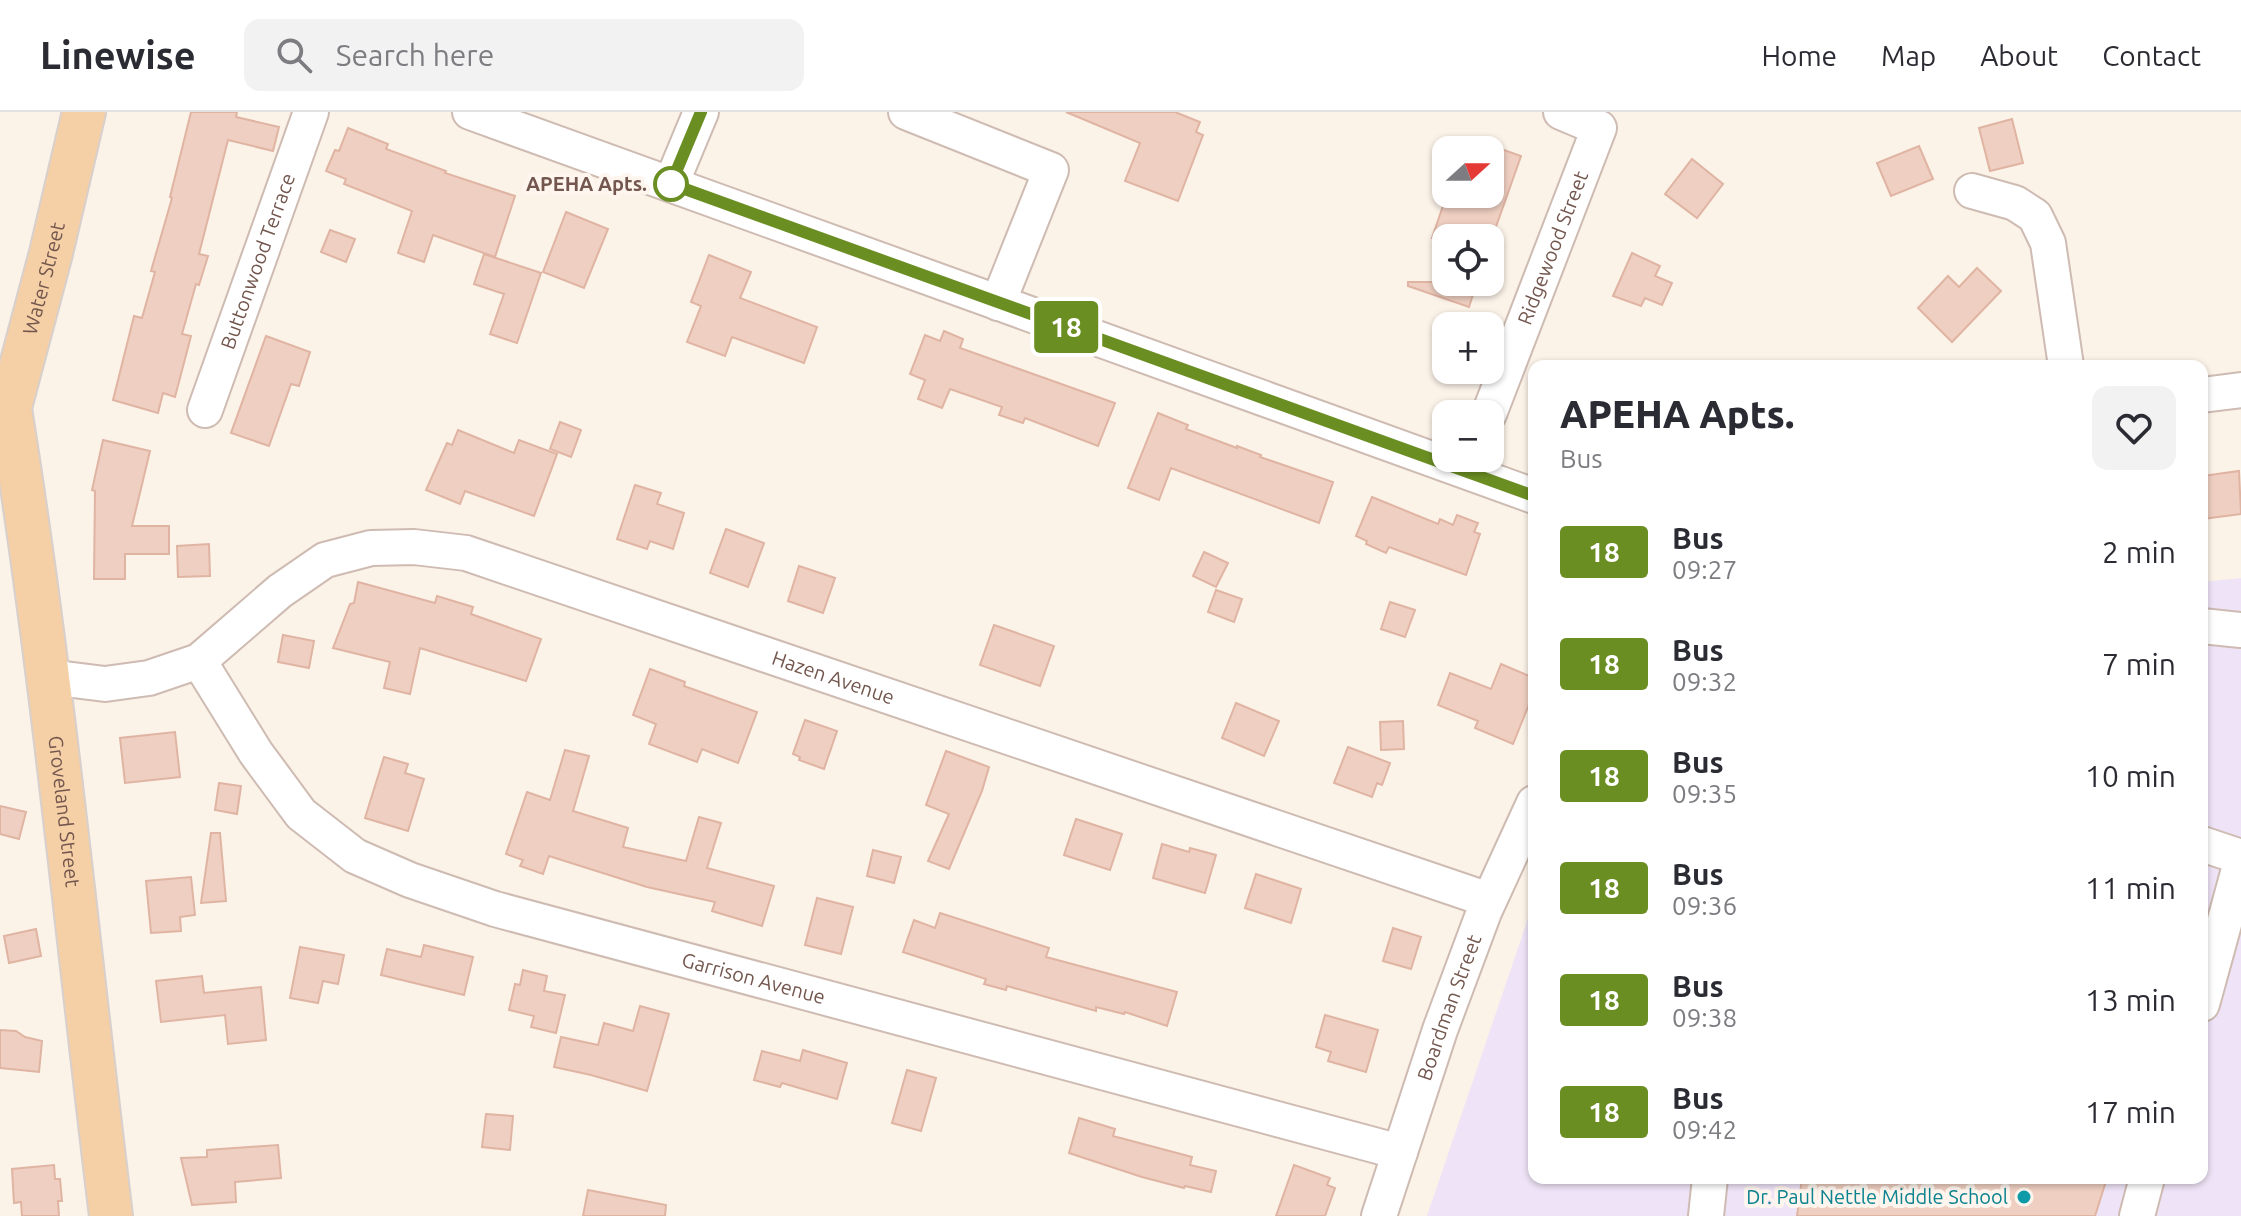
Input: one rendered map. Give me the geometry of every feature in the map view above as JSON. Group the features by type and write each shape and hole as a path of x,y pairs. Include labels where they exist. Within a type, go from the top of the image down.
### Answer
{"main road":[{"name":"Water Street","path":"5,426 84,112"},
{"name":"Groveland Street","path":"5,426 31,538 111,1216"}],"street":[{"name":"Buttonwood Terrace","path":"205,410 311,112"},
{"path":"470,112 998,303 1432,452"},
{"path":"671,184 701,112"},
{"path":"906,112 1051,170 998,303"},
{"name":"Ridgewood Street","path":"1494,400 1599,128 1561,112"},
{"path":"1972,191 2015,203 2035,216 2048,243 2065,360"},
{"path":"2208,394 2241,390"},
{"path":"1484,472 1528,493"},
{"name":"Hazen Avenue","path":"199,661 280,591 325,560 371,548 414,547 466,553 1489,900"},
{"path":"2208,627 2241,630"},
{"path":"49,677 105,684 149,678 199,661"},
{"name":"Garrison Avenue","path":"199,661 256,753 301,814 355,856 410,880 511,914 1400,1152"},
{"name":"Boardman Street","path":"1379,1216 1440,1030 1489,900 1528,816"},
{"path":"2208,846 2241,859 2208,964"},
{"path":"1706,1216 1709,1184"},
{"path":"2137,1216 2145,1184"}],"shaded area":[{"path":"2241,578 2241,1216 1427,1216 1528,919 1528,1184 2208,1184 2208,581"}],"building":[{"path":"191,112 237,112 236,117 279,127 273,151 228,140 199,254 208,256 199,285 196,284 182,334 191,336 175,397 163,393 158,413 113,400 134,316 142,318 155,272 151,271 172,198"},
{"path":"1066,112 1175,112 1200,122 1196,132 1203,135 1178,201 1125,181 1140,143"},
{"path":"2012,119 2023,163 1990,171 1979,128"},
{"path":"348,128 388,144 386,149 515,196 495,257 433,235 424,262 398,253 412,211 344,184 346,179 326,171 335,150 339,151"},
{"path":"1919,146 1933,179 1891,196 1877,163"},
{"path":"1504,150 1521,156 1504,204"},
{"path":"1692,159 1723,184 1697,218 1665,194"},
{"path":"1442,208 1503,208 1497,224 1437,224"},
{"path":"566,212 608,229 584,288 543,272"},
{"path":"330,230 355,239 346,262 321,252"},
{"path":"1632,253 1660,266 1655,276 1672,283 1662,305 1645,298 1641,306 1613,296"},
{"path":"484,254 541,273 517,343 490,334 504,294 474,284"},
{"path":"709,255 751,272 740,298 817,327 804,363 732,337 725,356 687,342 701,306 691,302"},
{"path":"1977,268 2001,291 1952,342 1918,308 1948,276 1959,287"},
{"path":"1408,282 1432,282 1432,294 1408,286"},
{"path":"1437,296 1473,296 1469,307"},
{"path":"944,331 963,339 960,348 1115,403 1098,446 1025,418 1023,423 999,415 1002,407 950,389 942,408 918,399 925,380 910,374 925,335 940,341"},
{"path":"266,336 310,352 299,386 291,384 269,446 231,433"},
{"path":"1158,413 1188,425 1186,429 1333,482 1319,523 1171,468 1159,500 1128,488"},
{"path":"560,422 581,430 571,457 550,449"},
{"path":"458,430 514,453 519,440 557,454 534,516 465,491 460,504 426,490 447,443 452,445"},
{"path":"103,440 150,451 132,526 169,526 169,554 125,554 125,579 94,579 95,491 92,490"},
{"path":"2239,471 2241,514 2208,518 2208,475"},
{"path":"635,485 661,493 657,504 684,513 673,549 650,541 647,549 617,539"},
{"path":"1372,497 1438,524 1440,519 1453,525 1457,515 1478,523 1474,532 1480,534 1466,575 1389,547 1386,553 1356,536"},
{"path":"726,529 764,543 748,587 710,573"},
{"path":"209,544 210,576 178,577 177,546"},
{"path":"1204,552 1228,563 1216,587 1193,576"},
{"path":"799,566 835,578 823,613 788,601"},
{"path":"358,582 435,603 437,596 473,607 471,614 541,639 526,681 420,648 410,694 384,688 390,662 333,648 350,604 354,603"},
{"path":"1216,590 1242,599 1234,622 1208,612"},
{"path":"1390,602 1415,610 1405,637 1381,629"},
{"path":"994,625 1054,646 1040,686 980,665"},
{"path":"283,635 314,641 309,668 278,662"},
{"path":"1501,664 1528,675 1528,707 1513,744 1475,728 1478,721 1438,705 1450,673 1491,689"},
{"path":"650,669 685,682 684,686 757,712 738,763 702,749 697,762 649,744 656,724 633,715"},
{"path":"1236,703 1279,721 1264,756 1222,738"},
{"path":"805,720 837,731 824,769 799,760 800,757 793,754"},
{"path":"1403,721 1404,749 1381,750 1380,722"},
{"path":"175,732 180,777 125,783 120,738"},
{"path":"1348,747 1390,763 1382,785 1377,783 1372,797 1334,783"},
{"path":"565,750 589,756 573,811 628,828 623,847 686,861 699,817 721,823 707,868 774,886 762,926 712,911 715,902 647,887 549,856 543,874 520,866 523,860 506,854 527,792 550,800"},
{"path":"946,751 989,767 949,869 928,861 949,814 926,805"},
{"path":"384,757 408,764 405,773 424,779 408,831 365,818"},
{"path":"219,783 241,786 237,814 215,810"},
{"path":"0,806 26,812 19,839 0,834"},
{"path":"1076,819 1122,834 1110,870 1064,855"},
{"path":"211,833 220,833 226,901 201,903"},
{"path":"1162,844 1189,852 1190,848 1216,855 1205,893 1153,878"},
{"path":"873,850 901,857 894,883 867,876"},
{"path":"1256,874 1301,889 1291,923 1245,908"},
{"path":"191,877 195,915 180,917 181,931 151,933 146,881"},
{"path":"817,898 853,907 841,954 805,945"},
{"path":"940,913 1049,948 1046,957 1177,992 1167,1026 1125,1012 1096,1007 1096,1011 1007,986 1006,990 984,984 986,979 903,952 914,920 935,928"},
{"path":"1393,928 1421,937 1411,969 1383,961"},
{"path":"36,929 41,956 9,963 4,936"},
{"path":"424,945 473,957 464,995 381,975 387,949 421,957"},
{"path":"300,947 344,955 338,984 323,981 318,1003 290,998"},
{"path":"523,970 547,976 544,991 565,995 556,1033 531,1027 534,1016 509,1010 515,984 520,985"},
{"path":"202,976 204,993 261,987 266,1040 228,1044 225,1015 161,1022 156,981"},
{"path":"640,1006 669,1014 647,1091 554,1067 561,1037 598,1045 604,1023 633,1031"},
{"path":"1325,1015 1378,1030 1366,1072 1328,1061 1331,1052 1316,1047"},
{"path":"0,1030 16,1031 42,1041 39,1072 0,1068"},
{"path":"803,1050 847,1063 837,1099 782,1083 780,1087 754,1080 762,1051 800,1061"},
{"path":"907,1070 936,1078 921,1131 892,1123"},
{"path":"486,1114 513,1116 510,1150 482,1147"},
{"path":"1079,1118 1115,1129 1113,1136 1192,1157 1190,1165 1216,1171 1211,1192 1142,1177 1069,1153"},
{"path":"278,1145 281,1178 235,1182 236,1202 192,1205 181,1158 207,1157 207,1150"},
{"path":"54,1165 55,1179 60,1179 62,1201 58,1201 59,1216 22,1216 21,1202 14,1203 12,1169"},
{"path":"1294,1165 1330,1178 1327,1185 1335,1188 1325,1216 1276,1216"},
{"path":"1801,1184 2105,1184 2095,1216 1797,1216"},
{"path":"588,1190 666,1205 665,1216 583,1216"}],"bus line":[{"name":"18","path":"701,112 671,184 1528,494"}],"place":[{"name":"APEHA Apts.","path":"671,184"},
{"name":"Dr. Paul Nettle Middle School","path":"2024,1197"}]}
